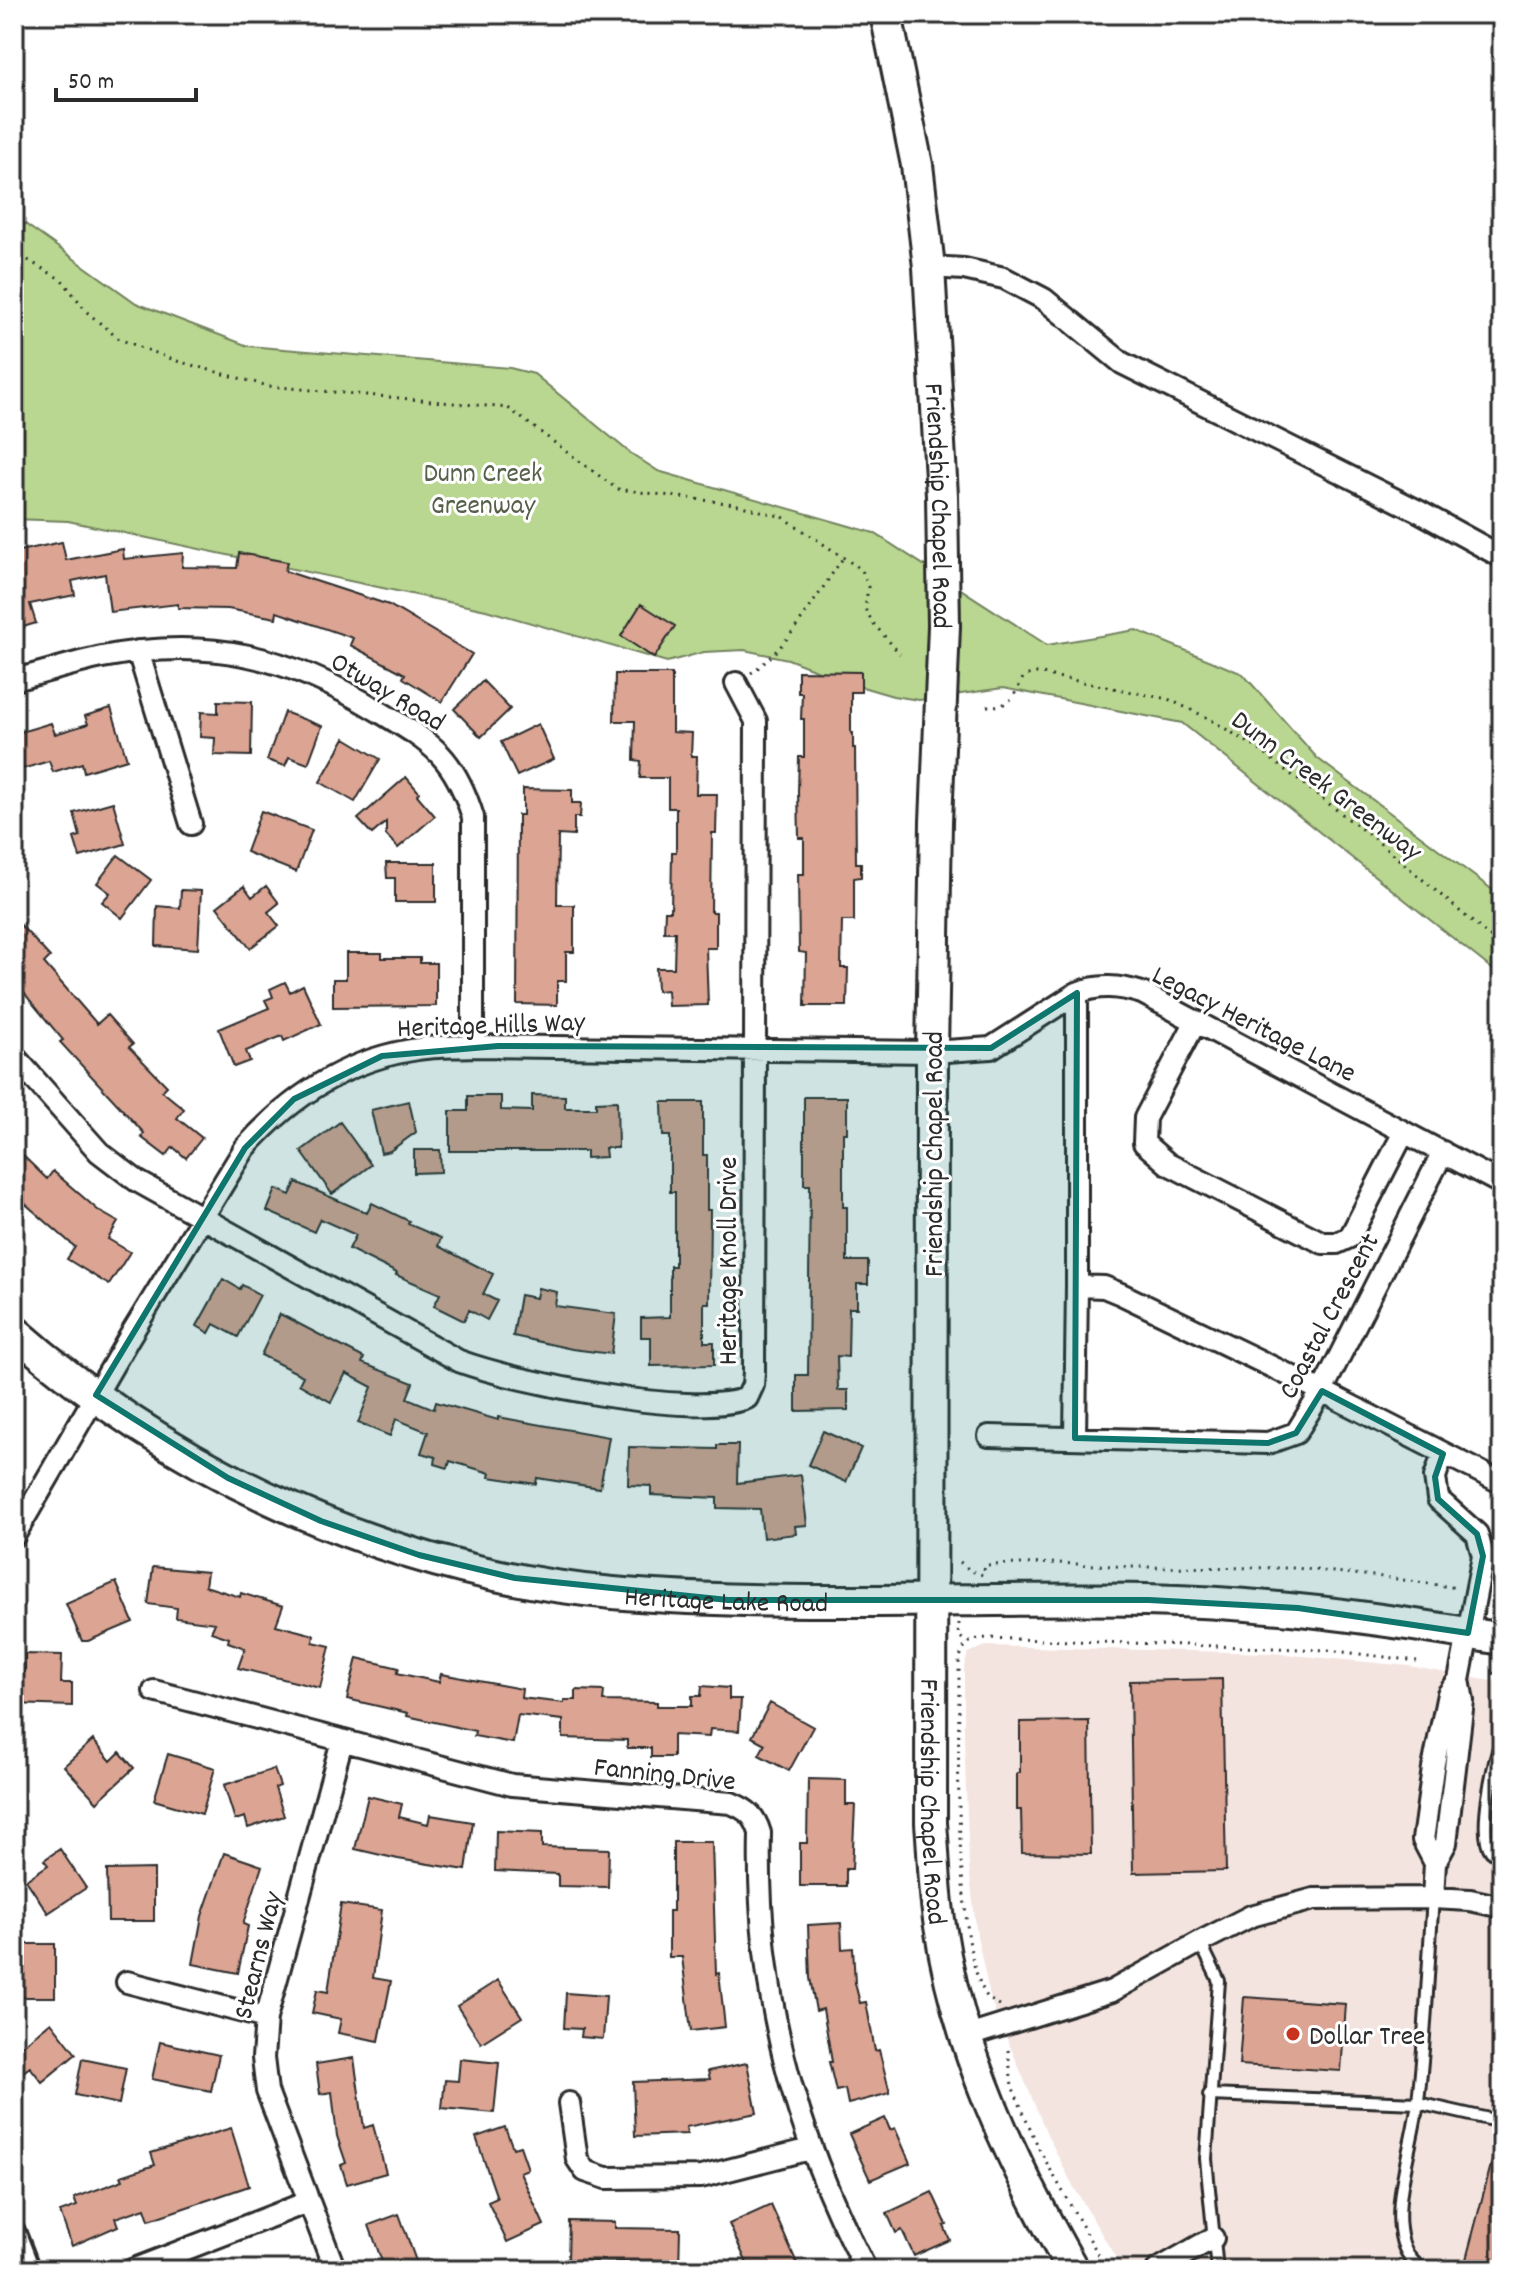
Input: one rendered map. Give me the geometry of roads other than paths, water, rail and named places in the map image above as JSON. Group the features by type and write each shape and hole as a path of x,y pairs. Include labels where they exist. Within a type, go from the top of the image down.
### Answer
{"street":[{"name":"Friendship Chapel Road","path":"886,14 917,165 929,267 942,496 944,626 936,822 932,1052 931,1823 940,1926 965,2037 991,2109 1035,2203 1073,2270"},
{"path":"929,267 964,269 1004,278 1044,299 1122,363 1420,512 1502,557"},
{"name":"Otway Road","path":"14,680 138,651 193,649 234,652 301,670 363,701 428,742 446,759 463,786 473,817 473,1046"},
{"path":"138,651 191,824"},
{"name":"Heritage Knoll Drive","path":"202,1218 433,1349 491,1373 658,1402 738,1401 747,1398 753,1385 754,1372 756,721 736,683"},
{"name":"Legacy Heritage Lane","path":"932,1052 991,1048 1077,993 1092,987 1121,987 1142,993 1502,1184"},
{"path":"1075,1438 1077,993"},
{"path":"1196,1021 1145,1118 1144,1143 1168,1164 1323,1243 1337,1243 1350,1237 1404,1132"},
{"name":"Heritage Hills Way","path":"14,1536 245,1148 294,1099 352,1066 419,1049 473,1046 932,1052"},
{"path":"14,1056 99,1152 137,1181 202,1218"},
{"name":"Coastal Crescent","path":"989,1436 1268,1443 1296,1433 1322,1391 1443,1152"},
{"path":"1077,1286 1104,1287 1121,1294 1322,1391 1502,1483"},
{"name":"Heritage Lake Road","path":"14,1331 96,1395 170,1445 228,1478 321,1521 419,1555 515,1578 610,1592 728,1600 1149,1600 1298,1608 1502,1639"},
{"path":"1433,1898 1435,1863 1423,1840 1433,1768 1448,1694 1459,1680 1483,1556 1477,1534 1438,1499 1435,1477 1443,1454"},
{"name":"Fanning Drive","path":"154,1691 512,1785 731,1803 745,1809 756,1818 760,1833 762,1927 780,2044 810,2149 866,2270"},
{"name":"Stearns Way","path":"335,2270 267,2091 263,2058 266,2018 342,1741"},
{"path":"965,2037 1112,1991 1251,1916 1314,1899 1433,1898 1470,1900 1502,1907"},
{"path":"127,1982 266,2018"},
{"path":"569,2103 577,2159 585,2171 606,2178 701,2177 810,2149"},
{"path":"132,2270 308,2202"},
{"path":"14,2231 29,2270"},
{"path":"1157,2270 1213,2238"}],"lane":[{"path":"1502,1739 1484,1831 1491,1851 1502,1857"},
{"path":"1423,2270 1413,2262 1403,2246 1399,2225 1405,2169 1418,2103 1433,1898"},
{"path":"1200,1942 1219,1981 1206,2159 1217,2270"},
{"path":"1209,2095 1418,2103 1502,2122"}],"place":[{"name":"Dollar Tree","path":"1293,2034"}],"park label":[{"name":"Dunn Creek Greenway","path":"483,487"}]}
